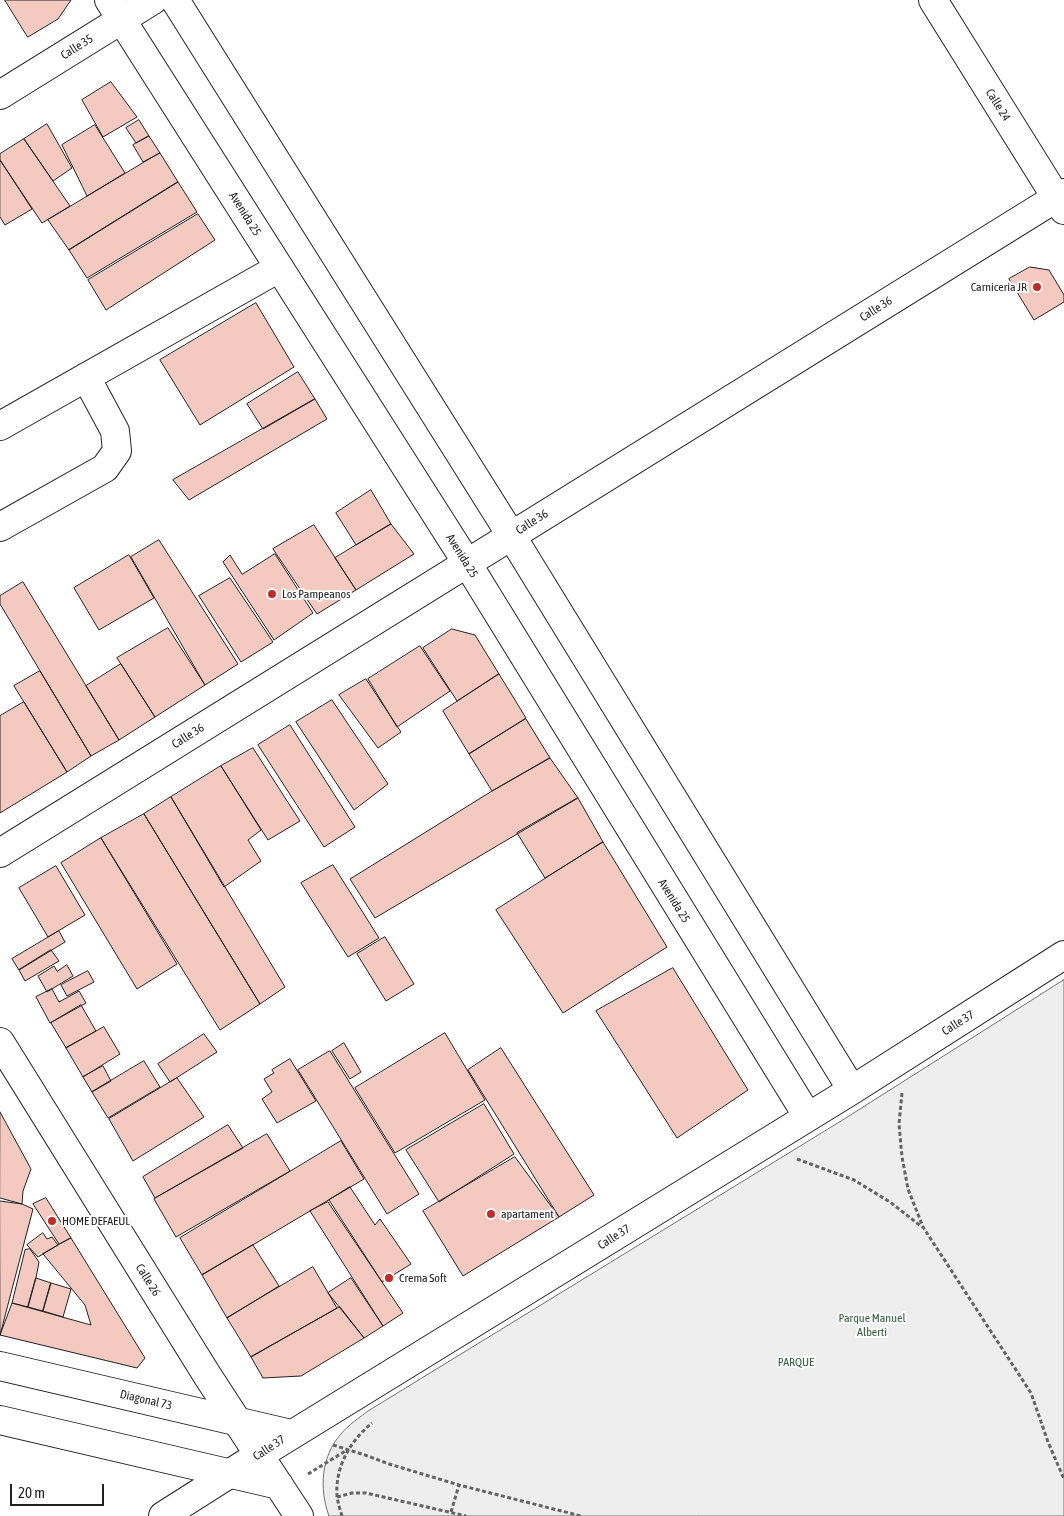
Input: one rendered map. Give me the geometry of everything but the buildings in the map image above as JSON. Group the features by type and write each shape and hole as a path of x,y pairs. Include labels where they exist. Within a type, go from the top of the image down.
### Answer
{"main road":[{"name":"Calle 35","path":"0,95 115,10 153,0"},
{"path":"175,0 511,536 852,1090"},
{"name":"Calle 24","path":"932,0 1061,200"},
{"name":"Avenida 25","path":"115,10 467,563 808,1117"},
{"name":"Calle 36","path":"0,853 467,563 1061,200"},
{"path":"0,426 279,268"},
{"path":"0,527 104,468 117,450 115,431 86,377"},
{"name":"Calle 37","path":"163,1516 291,1434 852,1090 1064,955"},
{"name":"Calle 26","path":"0,1042 207,1375 299,1516"},
{"name":"Diagonal 73","path":"0,1366 291,1434"},
{"path":"0,1420 279,1485"}],"path":[{"path":"902,1090 899,1124 902,1157 908,1189 923,1227 1032,1393 1048,1442 1064,1479"},
{"path":"794,1158 854,1180 890,1202 923,1227"},
{"path":"342,1516 338,1497 338,1482 342,1466 348,1450 360,1433 373,1422"},
{"path":"279,1485 308,1474 348,1450 459,1485 581,1516"},
{"path":"451,1512 459,1485"},
{"path":"338,1497 352,1493 366,1493 466,1516"}],"green space":[{"name":"Parque Manuel Alberti","path":"1064,980 1064,1516 329,1516 323,1484 329,1452 344,1431 368,1411 841,1121"}],"place":[{"name":"Carnicería JR","path":"1037,287"},
{"name":"Los Pampeanos","path":"272,594"},
{"name":"apartament","path":"491,1214"},
{"name":"HOME DEFAEUL","path":"52,1221"},
{"name":"Crema Soft","path":"389,1278"}],"park label":[{"name":"PARQUE","path":"796,1362"}]}
